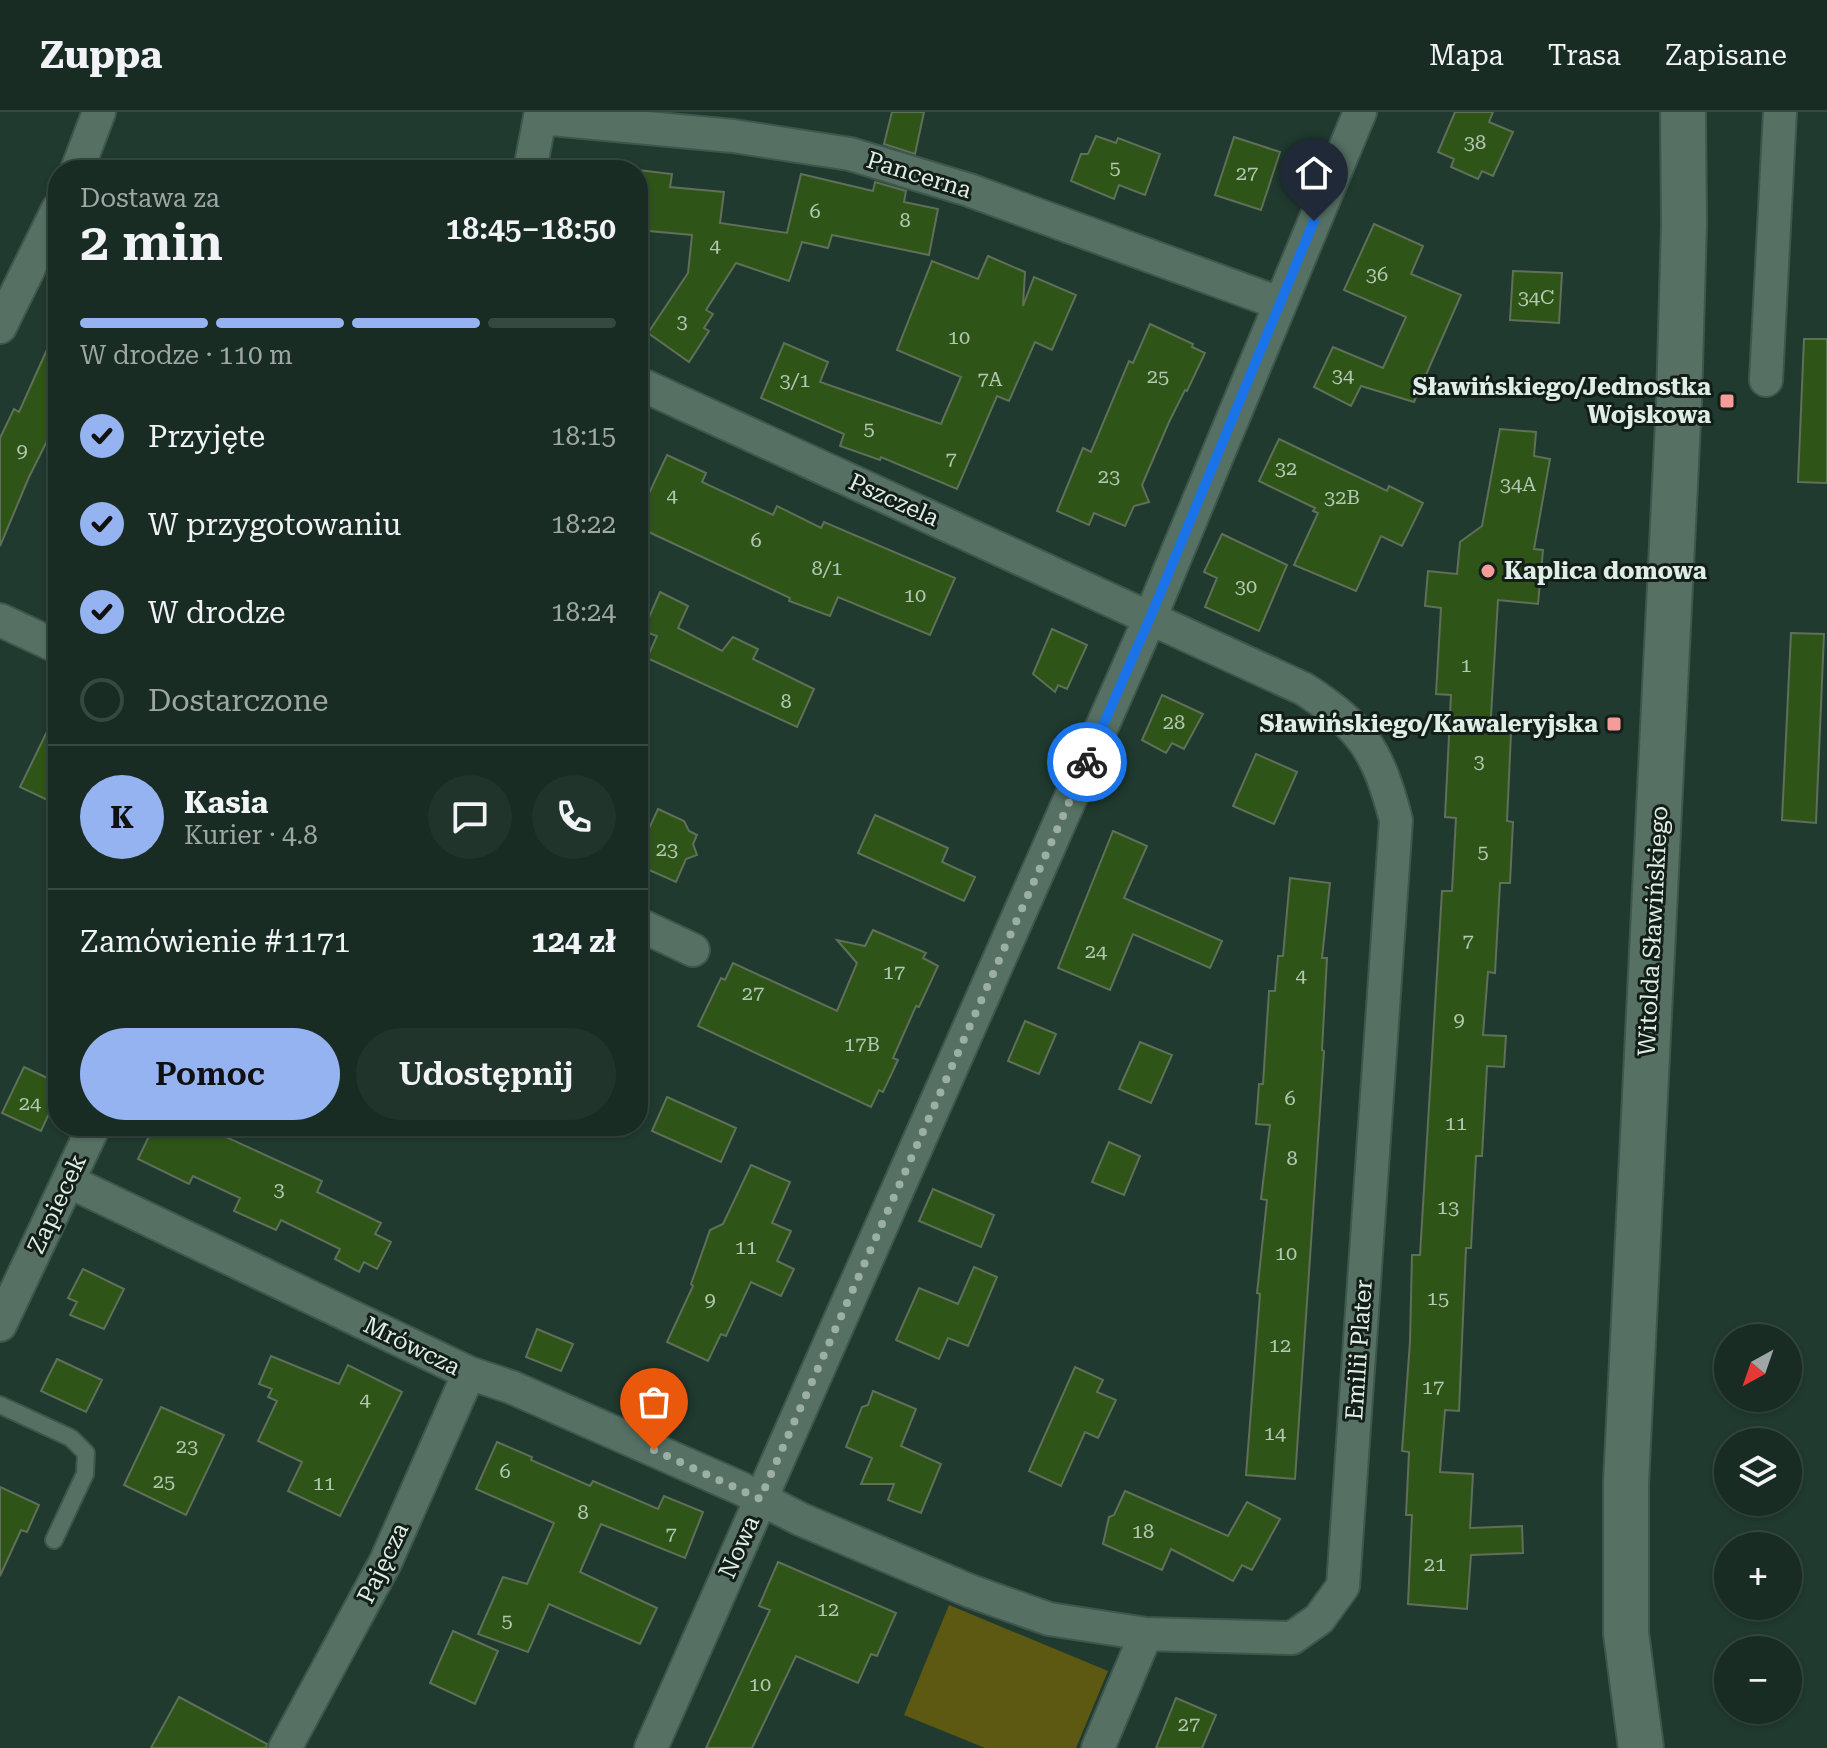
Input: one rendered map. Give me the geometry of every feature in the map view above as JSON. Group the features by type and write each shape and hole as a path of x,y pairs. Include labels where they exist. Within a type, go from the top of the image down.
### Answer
{"main road":[{"name":"Witolda Sławińskiego","path":"1641,1748 1626,1633 1626,1483 1679,402 1684,224 1683,112"}],"street":[{"path":"81,160 99,112"},
{"name":"Nowa","path":"651,1748 1150,618 1360,112"},
{"path":"1766,380 1780,112"},
{"path":"532,160 541,115"},
{"name":"Pancerna","path":"541,115 733,136 850,154 969,190 1279,303"},
{"path":"0,327 48,229"},
{"name":"Pszczela","path":"648,388 1150,618"},
{"name":"Emilii Plater","path":"760,1499 800,1519 1022,1610 1049,1619 1146,1634 1292,1638 1319,1619 1343,1586 1396,820 1385,780 1369,745 1336,710 1304,689 1150,618"},
{"path":"0,620 48,642"},
{"path":"648,929 693,950"},
{"name":"Zapiecek","path":"0,1325 89,1136"},
{"name":"Mrówcza","path":"68,1181 469,1373 511,1387 760,1499"},
{"name":"Pajęcza","path":"285,1748 386,1561 469,1373"},
{"path":"1098,1748 1146,1634"}],"lane":[{"path":"0,1405 71,1438 86,1453 85,1474 54,1540"}],"shaded area":[{"path":"949,1605 1108,1671 1076,1748 985,1748 904,1715"}],"building":[{"path":"892,112 924,112 915,154 884,144"},
{"path":"1455,112 1493,112 1489,122 1513,132 1493,176 1482,171 1478,179 1451,167 1454,159 1438,152"},
{"path":"1096,136 1116,143 1118,138 1160,154 1145,195 1119,185 1114,199 1071,181 1081,154 1088,154"},
{"path":"1234,137 1280,152 1261,210 1215,195"},
{"path":"648,171 672,174 670,187 724,192 720,223 787,233 801,174 873,191 875,182 906,191 904,202 938,209 929,255 832,235 828,248 802,242 789,281 736,263 706,310 713,314 704,328 709,331 689,362 648,333 688,273 692,235 648,231"},
{"path":"1374,224 1423,246 1411,274 1461,295 1414,402 1361,386 1351,406 1314,387 1333,347 1383,368 1406,317 1344,290"},
{"path":"988,256 1025,272 1023,306 1034,277 1076,295 1052,350 1035,342 1009,401 997,396 957,489 881,457 880,460 840,446 844,434 761,398 784,343 828,362 820,382 941,424 961,377 897,350 932,261 978,279"},
{"path":"1513,271 1562,273 1559,323 1510,320"},
{"path":"1150,324 1205,353 1169,422 1142,485 1149,502 1134,506 1125,526 1094,513 1089,525 1057,511 1083,448 1091,452 1129,361 1133,363"},
{"path":"1804,339 1827,339 1827,483 1798,482"},
{"path":"48,347 48,439 0,546 0,438 14,409 19,412"},
{"path":"1500,429 1536,432 1534,456 1550,459 1534,549 1543,550 1538,604 1498,600 1490,732 1511,733 1507,821 1513,822 1510,883 1500,883 1495,973 1488,972 1483,1035 1506,1036 1504,1067 1487,1066 1482,1156 1476,1156 1471,1248 1466,1248 1459,1411 1445,1410 1440,1472 1473,1474 1470,1528 1522,1526 1523,1553 1471,1555 1467,1609 1408,1604 1412,1515 1406,1515 1409,1452 1402,1451 1410,1342 1412,1255 1420,1255 1442,891 1452,891 1456,818 1445,817 1451,695 1436,694 1441,608 1425,606 1428,571 1457,574 1460,542 1482,526"},
{"path":"1279,439 1387,491 1389,486 1423,503 1402,546 1381,536 1356,591 1294,565 1318,513 1313,511 1315,508 1259,481"},
{"path":"667,455 706,473 702,482 773,515 777,506 821,528 824,522 955,578 930,635 838,597 830,616 789,601 790,598 648,532 648,496"},
{"path":"1222,534 1287,565 1259,631 1205,607 1217,578 1204,572"},
{"path":"660,592 688,606 678,628 722,651 733,637 758,649 753,659 814,689 797,727 648,658 657,636 648,633 648,620"},
{"path":"1052,629 1087,645 1067,689 1058,685 1055,692 1033,674"},
{"path":"1791,633 1824,634 1816,823 1782,820"},
{"path":"1162,695 1203,714 1184,749 1172,743 1166,753 1142,740"},
{"path":"48,730 48,800 20,787"},
{"path":"1256,754 1297,772 1274,824 1233,806"},
{"path":"658,809 684,821 689,831 697,835 693,844 697,855 686,859 676,882 648,869 648,831"},
{"path":"875,815 948,848 942,862 975,877 964,901 858,853"},
{"path":"1113,831 1147,846 1124,898 1222,941 1210,968 1133,934 1110,990 1058,968"},
{"path":"1290,878 1330,883 1322,958 1327,958 1324,1051 1295,1479 1246,1475 1260,1294 1257,1293 1267,1200 1261,1199 1270,1125 1256,1124 1259,1084 1263,1084 1269,991 1275,991 1278,956 1283,956"},
{"path":"873,930 926,953 923,958 938,966 893,1058 898,1060 883,1092 879,1090 871,1107 698,1026 721,978 725,980 733,963 837,1011 857,963 837,940 865,946"},
{"path":"1025,1021 1056,1034 1039,1074 1008,1061"},
{"path":"1140,1042 1172,1055 1151,1103 1119,1089"},
{"path":"24,1067 48,1078 48,1116 41,1131 2,1113"},
{"path":"667,1097 736,1128 721,1162 652,1131"},
{"path":"149,1136 224,1136 322,1181 317,1192 381,1223 375,1234 391,1242 377,1269 364,1262 359,1272 335,1259 340,1249 281,1220 276,1230 234,1211 240,1198 193,1176 189,1184 138,1159"},
{"path":"1109,1142 1140,1156 1124,1195 1092,1182"},
{"path":"751,1165 790,1182 772,1223 791,1231 777,1261 794,1269 781,1296 751,1282 726,1336 721,1334 708,1361 667,1342 693,1286 691,1284 710,1230 723,1224"},
{"path":"933,1189 994,1215 981,1247 919,1221"},
{"path":"974,1267 997,1277 968,1346 948,1338 939,1359 896,1340 919,1288 958,1304"},
{"path":"83,1269 124,1289 104,1329 70,1315 77,1302 68,1298"},
{"path":"537,1329 573,1344 561,1371 526,1357"},
{"path":"271,1356 339,1384 348,1365 402,1392 340,1516 288,1491 302,1462 258,1441 277,1401 268,1397 272,1389 259,1384"},
{"path":"57,1359 102,1380 86,1412 41,1391"},
{"path":"1075,1367 1103,1380 1097,1392 1116,1400 1098,1438 1085,1432 1061,1486 1029,1471"},
{"path":"873,1391 916,1409 901,1446 941,1464 921,1513 888,1500 894,1484 861,1484 872,1458 846,1447 862,1407 868,1405"},
{"path":"161,1407 224,1435 186,1515 124,1485"},
{"path":"497,1442 590,1486 593,1481 658,1509 664,1496 703,1512 685,1558 601,1524 580,1572 657,1608 640,1644 549,1604 528,1652 478,1634 503,1577 527,1584 554,1523 476,1489"},
{"path":"0,1487 39,1505 27,1532 21,1530 0,1576"},
{"path":"1125,1491 1228,1536 1247,1502 1280,1519 1252,1570 1242,1565 1233,1581 1171,1549 1162,1570 1103,1544 1109,1517 1114,1515"},
{"path":"778,1562 896,1613 877,1656 871,1654 858,1683 796,1656 752,1748 706,1748 770,1610 759,1606"},
{"path":"453,1631 498,1651 475,1704 430,1683"},
{"path":"179,1697 267,1744 266,1748 151,1748"},
{"path":"1176,1698 1216,1715 1202,1748 1156,1748"}],"way so far":[{"path":"654,1450 760,1499 1087,762"}],"place":[{"name":"Sławińskiego/Jednostka Wojskowa","path":"1727,401"},
{"name":"Kaplica domowa","path":"1488,571"},
{"name":"Sławińskiego/Kawaleryjska","path":"1614,724"}],"route":[{"path":"1087,762 1314,221"}]}
